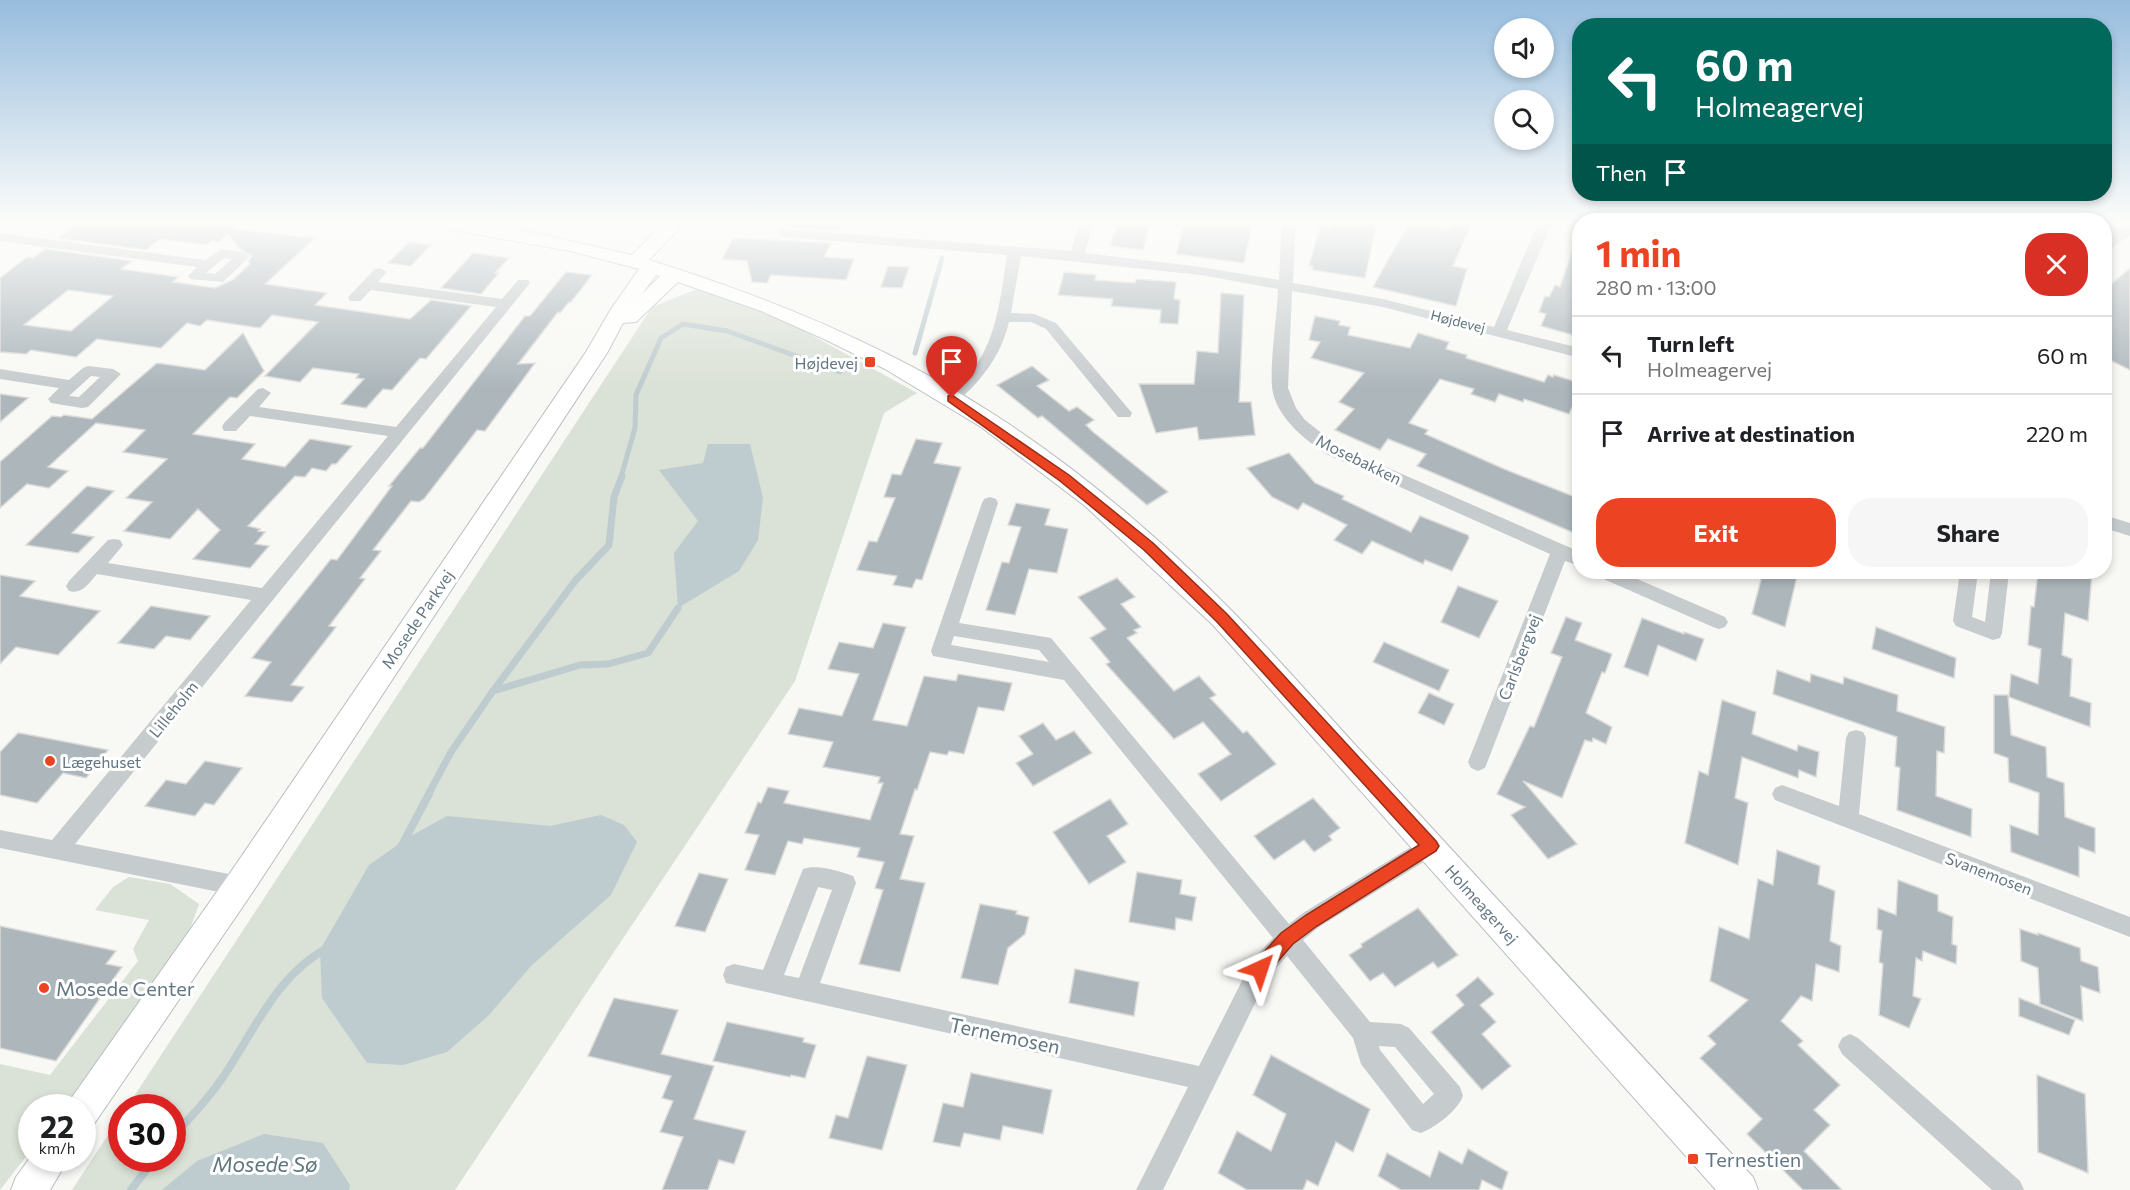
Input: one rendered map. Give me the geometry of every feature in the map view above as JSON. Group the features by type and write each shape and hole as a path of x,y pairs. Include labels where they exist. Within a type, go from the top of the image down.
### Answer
{"street":[{"path":"355,298 375,277"},
{"name":"Mosede Parkvej","path":"94,1094 239,885 649,277"},
{"name":"Holmeagervej","path":"681,277 795,318 864,351 952,398 1095,501 1148,547 1222,618 1431,846 1740,1190"},
{"path":"952,398 980,371 995,342 1003,317 1010,277"},
{"name":"Højdevej","path":"1231,277 1285,284 1383,303 1572,351"},
{"name":"Mosebakken","path":"1285,277 1280,387 1285,405 1296,422 1310,436 1332,450 1572,557"},
{"path":"1499,331 1522,277"},
{"name":"Lilleholm","path":"57,850 523,284"},
{"path":"367,285 507,303"},
{"path":"1003,317 1034,318 1051,326 1124,413"},
{"path":"0,374 72,385"},
{"path":"230,427 263,393"},
{"path":"247,410 401,433"},
{"path":"990,503 940,651 1070,673 1364,1033"},
{"path":"2112,524 2130,530"},
{"path":"75,586 114,545"},
{"name":"Carlsbergvej","path":"1478,762 1560,552"},
{"path":"94,567 266,596"},
{"path":"1621,579 1719,622"},
{"path":"1968,579 1962,621 1993,633 1999,579"},
{"path":"1848,819 1856,738"},
{"name":"Svanemosen","path":"1782,794 2130,927"},
{"path":"0,839 239,885"},
{"path":"1149,1190 1260,969 1287,939 1311,920 1431,846"},
{"path":"770,983 811,876 845,883 806,990"},
{"name":"Ternemosen","path":"734,975 1204,1078"},
{"path":"1850,1046 2012,1190"},
{"path":"29,1190 41,1172"}],"shaded area":[{"path":"697,289 788,322 917,393 884,413 795,681 455,1190 72,1190 84,1172 96,1172 96,1153 108,1135 108,1172 186,1172 186,1094 136,1094 652,307"},
{"path":"129,877 170,884 199,904 184,946 74,1094 18,1094 18,1167 0,1190 0,1064 50,1075 138,961 133,949 149,920 95,910 113,887"}],"water":[{"path":"708,444 750,444 763,498 758,540 739,571 678,608 674,553 698,521 659,470 703,463"},
{"path":"601,815 624,825 637,842 611,895 531,966 488,1016 447,1052 403,1065 367,1063 322,998 320,950 369,865 409,837 447,816 550,826"},
{"name":"Mosede Sø","path":"264,1134 323,1143 350,1185 349,1190 162,1190 197,1161"}],"building":[{"path":"2,277 175,277 178,277 173,282 215,288 237,277 273,277 265,284 327,293 315,305 410,319 431,300 471,306 426,359 420,358 392,390 383,389 366,408 341,404 364,379 356,378 359,374 313,368 300,382 265,376 318,322 272,315 260,328 207,320 200,326 187,323 161,348 97,339 76,357 31,350 26,354 0,352 0,278","holes":["68,290 113,296 71,331 24,325"]},
{"path":"451,277 496,277 481,294 441,288"},
{"path":"562,277 591,277 571,302 560,313 558,312 518,364 535,363 485,431 477,430 424,499 419,502 411,501 373,550 381,551 360,578 365,579 329,626 336,627 291,685 304,687 292,702 245,696 271,662 252,658 331,559 337,560 392,486 389,486 420,448 423,448 525,316 530,316"},
{"path":"751,277 770,277 767,283 752,282"},
{"path":"794,277 847,277 846,280"},
{"path":"884,277 906,277 902,288 881,287"},
{"path":"1063,277 1096,277 1095,280 1135,283 1136,279 1176,282 1174,299 1180,300 1178,324 1160,323 1161,310 1111,306 1113,299 1058,295"},
{"path":"1379,277 1465,277 1456,306 1373,287"},
{"path":"1563,277 1572,277 1572,335 1541,326 1546,314 1539,312 1545,296 1549,297 1555,285 1560,287"},
{"path":"2120,277 2130,277 2130,370 2112,361 2112,284"},
{"path":"1221,293 1244,295 1239,402 1251,402 1255,435 1199,440 1197,427 1156,433 1139,384 1194,384 1197,351 1218,353"},
{"path":"1315,316 1340,321 1339,325 1350,327 1348,335 1410,348 1418,333 1449,342 1446,349 1467,355 1466,358 1544,382 1548,375 1572,381 1572,408 1569,414 1524,399 1523,402 1499,394 1495,402 1471,394 1474,389 1440,379 1409,423 1428,430 1425,434 1572,496 1572,532 1417,466 1426,454 1388,439 1380,450 1335,430 1354,409 1339,402 1364,373 1311,358 1320,342 1309,340"},
{"path":"243,333 264,371 237,398 230,397 193,434 255,444 242,459 285,467 310,439 352,446 336,464 332,464 326,471 312,468 305,477 295,476 248,526 265,532 255,544 269,546 250,568 193,559 220,530 198,509 170,539 124,531 152,502 126,498 167,459 123,452 145,430 96,423 48,467 68,471 49,488 27,484 0,508 0,462 52,416 64,415 92,419 157,363 205,370"},
{"path":"1032,366 1049,380 1037,386 1069,411 1077,407 1094,420 1086,425 1168,492 1147,505 1042,416 1038,418 997,385"},
{"path":"0,394 28,398 0,422"},
{"path":"916,439 942,443 934,463 961,467 922,580 916,579 912,588 893,585 897,576 857,570 869,541 877,542 895,498 884,497 892,474 901,475"},
{"path":"1289,453 1315,483 1344,496 1342,499 1411,532 1420,516 1468,535 1469,538 1452,571 1425,560 1423,564 1372,541 1362,554 1334,540 1347,525 1303,503 1298,510 1272,497 1247,468"},
{"path":"87,486 114,491 72,533 94,537 78,553 26,545"},
{"path":"1016,503 1050,509 1045,525 1068,529 1057,573 1029,569 1015,615 986,610 1002,562 1009,563 1021,527 1008,525"},
{"path":"0,575 35,581 20,596 100,611 58,655 16,647 0,664"},
{"path":"1117,578 1135,597 1121,604 1141,627 1134,630 1137,633 1127,638 1174,691 1199,676 1216,695 1210,698 1243,733 1247,731 1276,764 1221,801 1198,774 1231,754 1203,722 1174,739 1106,664 1110,662 1090,638 1106,629 1078,597"},
{"path":"1761,579 1796,579 1785,627 1752,614"},
{"path":"2037,579 2091,579 2088,621 2065,613 2062,655 2072,659 2070,696 2091,703 2090,727 2009,697 2011,674 2038,684 2041,649 2028,645 2031,606 2034,607"},
{"path":"1458,586 1498,601 1479,638 1441,622"},
{"path":"151,606 210,616 190,640 166,636 154,649 118,643"},
{"path":"1566,617 1582,623 1575,640 1612,654 1605,673 1602,672 1586,713 1612,727 1606,744 1593,738 1592,742 1585,740 1562,798 1523,781 1577,844 1548,859 1511,815 1525,807 1497,794 1530,726 1534,727 1562,657 1551,653"},
{"path":"1642,618 1704,639 1696,661 1658,645 1648,676 1624,667"},
{"path":"883,623 906,627 873,720 907,726 924,676 956,681 958,674 1012,683 1004,711 978,707 964,754 949,751 947,755 930,752 917,790 915,789 900,834 914,836 900,879 925,883 900,972 859,964 883,890 875,888 884,862 857,857 860,848 804,838 802,844 788,841 775,875 745,870 759,835 745,833 758,802 761,803 768,787 789,791 784,803 870,820 883,783 878,783 880,777 823,767 833,742 788,734 799,708 842,716 859,674 828,669 839,642 873,648"},
{"path":"1876,627 1956,658 1954,678 1872,649"},
{"path":"1384,642 1449,670 1439,691 1373,662"},
{"path":"1777,670 1810,682 1811,674 1843,684 1844,677 1898,695 1897,711 1945,727 1944,753 1937,751 1936,796 1972,809 1971,837 1897,810 1900,768 1895,766 1897,737 1773,694"},
{"path":"1429,693 1454,704 1444,725 1418,713"},
{"path":"1994,695 2008,695 2011,735 2046,747 2047,777 2064,783 2065,817 2095,828 2095,853 2079,847 2079,877 2011,852 2010,825 2038,835 2039,793 2009,782 2008,758 1994,753"},
{"path":"1722,700 1756,712 1752,734 1797,751 1798,745 1819,752 1816,777 1799,770 1798,778 1742,757 1735,798 1748,803 1738,865 1685,843 1699,771 1708,775"},
{"path":"1043,723 1056,740 1074,731 1092,753 1033,786 1016,763 1033,754 1019,736"},
{"name":"Lægehuset","path":"18,733 108,750 86,778 63,773 37,803 0,795 0,752"},
{"path":"205,761 242,768 214,805 205,803 195,816 145,806 166,780 186,784"},
{"path":"1313,798 1340,828 1329,836 1332,840 1314,852 1304,840 1274,860 1254,836"},
{"path":"1110,799 1128,824 1107,836 1126,862 1089,884 1053,832"},
{"path":"1777,850 1820,866 1818,884 1835,891 1830,941 1841,946 1839,972 1816,964 1812,1001 1801,996 1781,1021 1803,1041 1798,1045 1840,1085 1814,1110 1830,1125 1804,1151 1842,1190 1803,1190 1747,1134 1762,1119 1700,1058 1716,1044 1708,1036 1748,1000 1710,981 1719,927 1749,939 1758,879 1773,885"},
{"path":"1137,872 1182,880 1180,894 1196,897 1192,921 1176,918 1175,930 1129,922"},
{"path":"699,873 728,879 705,932 675,926"},
{"path":"1898,880 1938,895 1938,911 1953,917 1952,944 1957,946 1956,964 1923,951 1922,961 1916,958 1913,996 1921,999 1909,1028 1879,1015 1883,964 1879,962 1882,931 1877,929 1878,908 1896,915"},
{"path":"980,904 1017,911 1016,914 1029,917 1025,934 1008,948 998,985 961,978"},
{"path":"1418,908 1458,955 1438,968 1433,962 1395,987 1383,973 1370,981 1349,955 1362,947 1361,944"},
{"name":"Mosede Center","path":"0,926 116,951 106,964 122,967 56,1061 0,1048"},
{"path":"2020,929 2080,948 2081,961 2098,967 2100,993 2081,986 2083,1021 2040,1004 2038,968 2021,961"},
{"path":"1075,969 1139,982 1134,1016 1069,1003"},
{"path":"1478,977 1494,994 1480,1005 1496,1022 1482,1034 1511,1066 1482,1090 1431,1032 1464,1005 1456,995"},
{"path":"614,998 678,1010 661,1054 714,1066 694,1119 746,1131 734,1164 719,1160 708,1190 662,1190 683,1137 660,1132 673,1101 662,1098 671,1076 588,1056"},
{"path":"2019,998 2075,1020 2069,1035 2019,1016"},
{"path":"727,1022 804,1038 803,1042 816,1045 805,1078 713,1061"},
{"path":"1271,1055 1370,1109 1353,1152 1336,1142 1318,1186 1307,1180 1303,1190 1247,1190 1218,1173 1237,1131 1271,1151 1286,1114 1253,1095"},
{"path":"867,1056 907,1065 882,1150 829,1138 836,1115 848,1118"},
{"path":"971,1073 1052,1090 1043,1134 1003,1126 1000,1140 964,1133 960,1147 933,1142 943,1103 963,1107"},
{"path":"2037,1075 2085,1094 2088,1173 2038,1152"},
{"path":"1468,1149 1508,1172 1502,1190 1482,1180 1479,1190 1401,1190 1378,1176 1387,1153 1430,1177 1439,1151 1462,1164"}],"waterway":[{"path":"915,353 937,277"},
{"path":"621,477 635,428 636,395 661,338 683,324 727,331 840,372"},
{"path":"493,691 575,581 609,545 614,497 622,476"},
{"path":"493,691 580,665 608,664 648,653 678,608"},
{"path":"428,795 451,752 493,691"},
{"path":"401,847 429,794"},
{"path":"186,1122 217,1085 281,988 311,959 329,947"},
{"path":"131,1190 144,1172"}],"place":[{"name":"Højdevej","path":"870,362"},
{"name":"Lægehuset","path":"50,761"},
{"name":"Mosede Center","path":"44,988"},
{"name":"Ternestien","path":"1693,1159"}],"route":[{"path":"952,398 1035,455 1095,501 1148,547 1222,618 1431,846 1311,920 1287,939 1260,969"}]}
